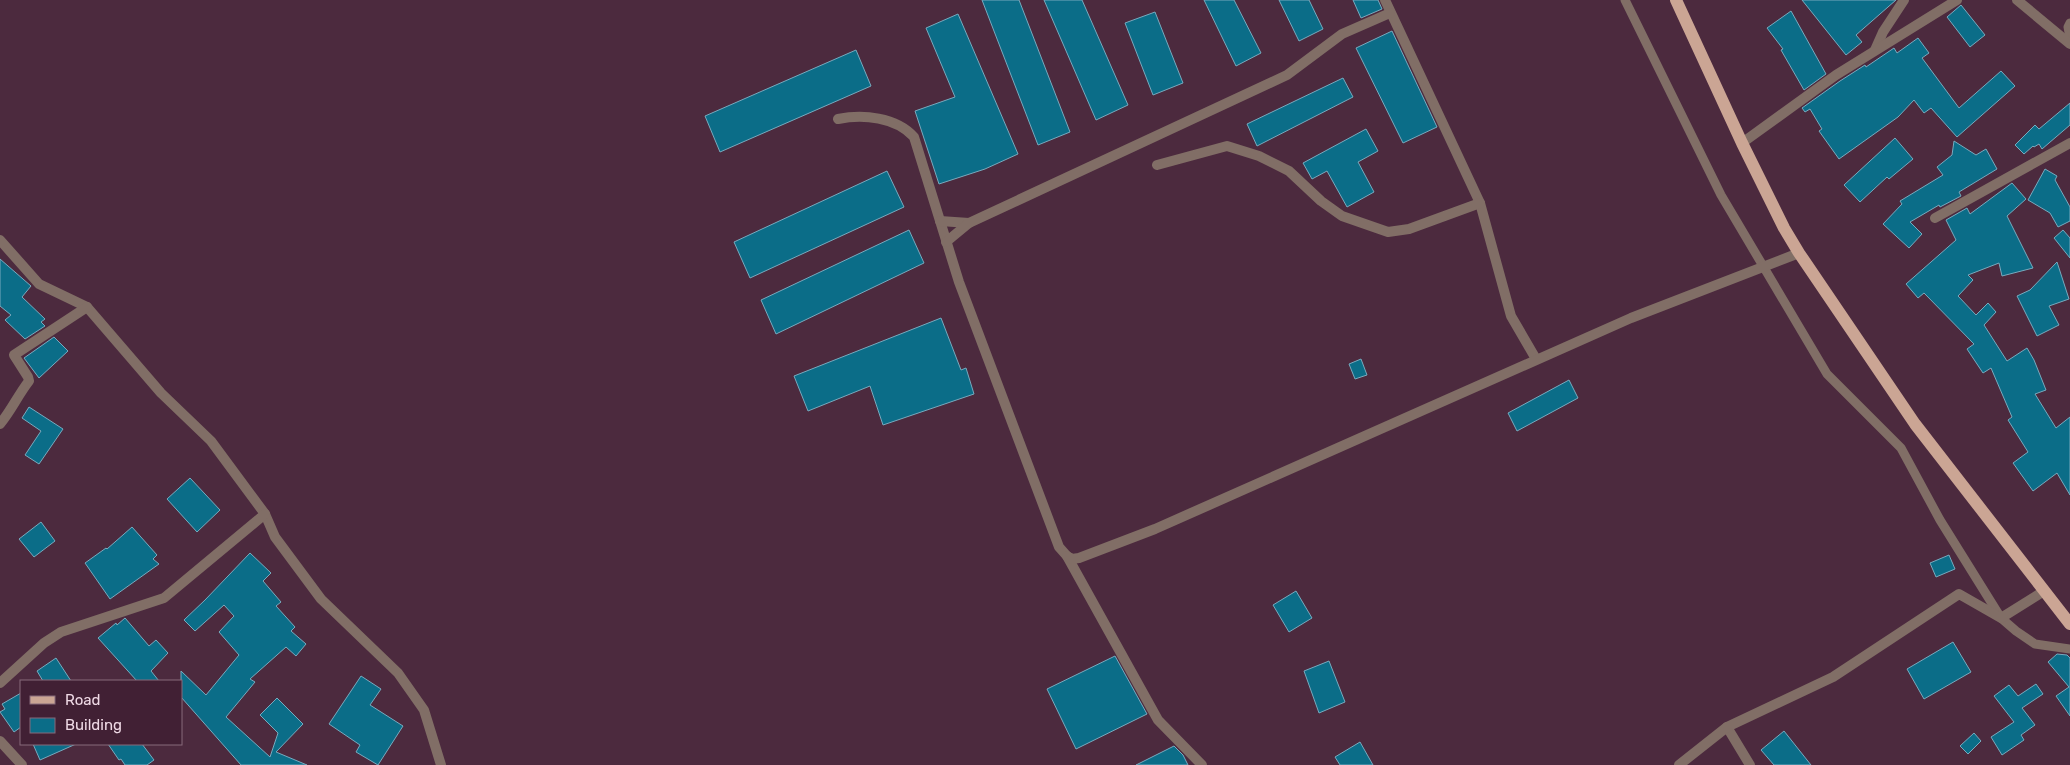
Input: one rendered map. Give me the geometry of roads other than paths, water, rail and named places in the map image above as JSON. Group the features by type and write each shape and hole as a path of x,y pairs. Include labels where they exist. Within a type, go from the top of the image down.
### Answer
{"main road":[{"path":"1676,0 1742,142 1784,228 1799,253 1915,424 2070,624"}],"street":[{"path":"1385,0 1480,203 1511,316 1536,359"},
{"path":"1875,50 1888,23 1904,0"},
{"path":"1742,142 1875,50 1957,0"},
{"path":"2017,0 2070,44"},
{"path":"946,242 969,223 1287,75 1342,34 1390,13"},
{"path":"838,119 850,117 891,121 914,137 958,282 1059,547 1067,556 1158,720 1202,765"},
{"path":"1935,218 2070,143"},
{"path":"1157,165 1227,146 1259,156 1289,171 1321,201 1342,216 1388,232 1409,229 1480,203"},
{"path":"940,222 969,223"},
{"path":"0,240 39,284 87,307 161,393 211,441 265,514 275,537 321,599 398,673 424,710 441,765"},
{"path":"1067,556 1072,559 1079,558 1155,529 1631,318 1799,253"},
{"path":"0,424 10,412 13,402 28,381 28,376 14,355 87,307"},
{"path":"0,683 44,643 61,632 164,598 265,514"},
{"path":"1679,765 1727,727 1833,676 1959,594 2000,618 2044,591"},
{"path":"1727,727 1750,765"},
{"path":"0,742 21,765"}],"lane":[{"path":"1624,0 1721,195 1827,374 1901,448 1940,520 2000,618 2035,644 2070,649"},
{"path":"2070,23 2068,27 2070,38"}]}
